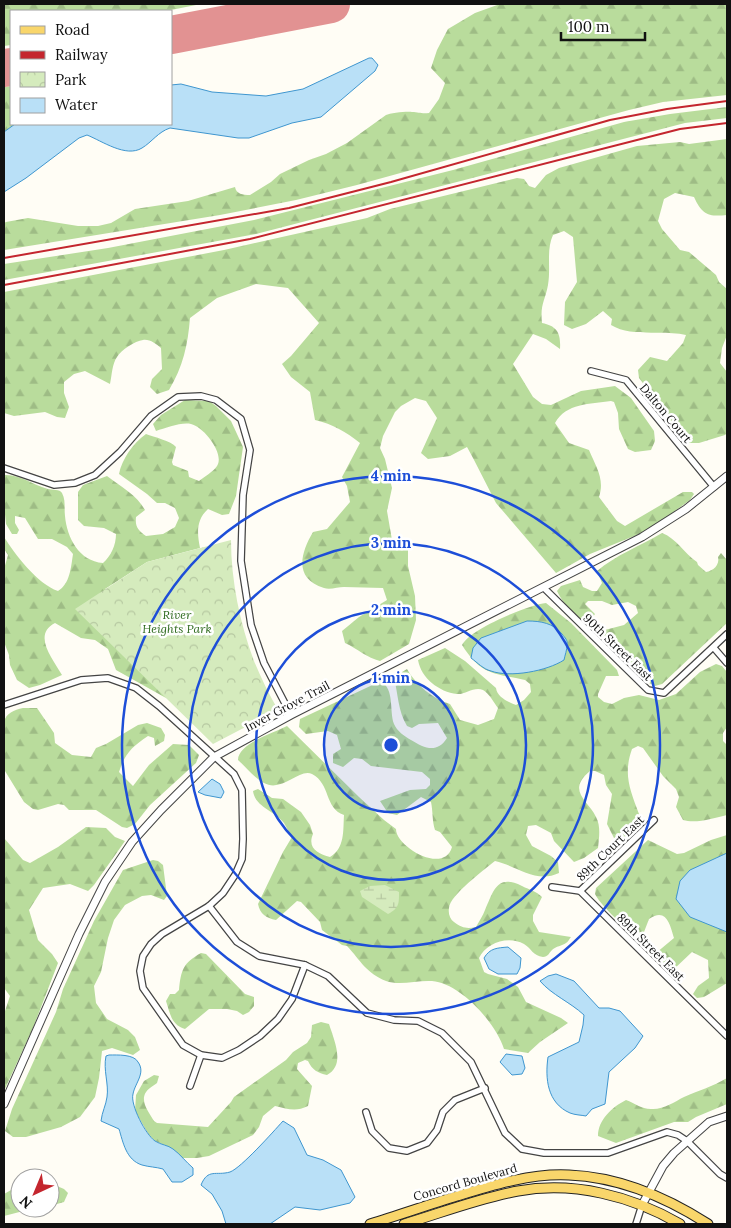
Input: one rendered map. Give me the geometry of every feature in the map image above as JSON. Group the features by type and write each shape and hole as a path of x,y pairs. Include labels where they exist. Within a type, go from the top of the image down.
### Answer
{"main road":[{"name":"Concord Boulevard","path":"370,1224 511,1180 539,1176 569,1175 613,1182 649,1192 686,1210 708,1224"},
{"name":"Concord Boulevard","path":"404,1224 498,1195 520,1191 554,1189 594,1192 642,1205 680,1224"}],"street":[{"name":"Dalton Court","path":"591,371 626,380 714,487"},
{"path":"4,468 54,485 75,483 95,475 120,452 151,416 178,397 201,396 216,400 241,420 250,450 243,495 242,561 251,625 264,663 291,715"},
{"name":"Inver Grove Trail","path":"4,1104 79,934 105,882 132,842 214,757 291,715 544,588 662,526 686,510 727,476"},
{"name":"90th Street East","path":"544,588 648,690 664,693 714,648"},
{"path":"727,634 714,648 727,663"},
{"path":"4,705 81,680 108,678 136,688 159,706 234,774 242,790 243,839 242,859 235,875 223,894 209,906 162,934 151,944 143,956 140,971 143,988 183,1044 201,1055 222,1058 260,1036 278,1019 292,999 304,965"},
{"name":"89th Court East","path":"580,892 654,820"},
{"path":"552,887 580,892"},
{"name":"89th Street East","path":"580,892 727,1036"},
{"path":"209,906 237,942 259,956 304,965 328,976 367,1013 394,1020 418,1021 442,1033 471,1062 505,1133 522,1149 544,1153 608,1153 667,1132 678,1135 687,1141 720,1174 727,1178"},
{"path":"190,1086 201,1055"},
{"path":"366,1112 372,1131 389,1148 408,1151 427,1143 437,1130 443,1112 455,1100 485,1088"},
{"path":"636,1224 642,1205 663,1166 709,1122 727,1116"}],"green space":[{"path":"4,4 201,4 171,10 10,10 10,45 4,46"},
{"path":"500,4 727,4 727,95 663,102 629,110 296,200 220,215 4,250 4,223 6,222 28,218 78,226 98,226 111,223 135,209 188,201 235,187 238,193 250,195 280,174 347,143 386,115 407,112 429,113 439,99 445,83 431,68 437,50 448,29 475,13"},
{"path":"10,86 10,125 14,125 4,132 4,87"},
{"path":"727,107 727,118 685,123 256,234 4,280 4,264 108,248 254,220 453,170 624,122"},
{"path":"727,139 727,215 711,215 700,208 694,197 675,193 664,199 658,221 662,229 680,250 689,252 716,275 719,282 727,289 727,335 722,348 720,363 727,372 727,433 699,443 689,443 680,436 667,414 639,378 638,370 650,357 667,361 683,343 686,335 619,329 611,325 612,319 603,311 586,324 572,329 564,325 565,302 577,282 573,237 564,231 553,235 551,241 548,285 542,311 542,323 555,328 560,339 560,349 546,339 533,334 513,364 533,397 542,404 551,405 581,391 615,386 631,398 654,431 655,441 651,450 635,452 628,449 619,429 618,413 614,402 611,401 572,408 560,416 555,423 569,443 589,450 600,479 601,491 599,497 617,521 625,526 683,492 692,492 694,494 690,500 649,530 590,554 556,573 496,503 467,447 450,456 428,459 421,453 437,418 426,401 415,398 395,412 383,436 380,448 385,459 392,488 387,511 392,540 408,550 408,566 415,596 416,620 409,644 380,661 345,643 342,631 359,617 387,600 383,588 344,587 326,589 308,579 302,565 305,549 313,532 327,529 350,502 347,486 342,477 360,443 339,429 315,420 310,392 291,377 282,364 319,323 288,288 256,284 217,298 190,318 184,355 178,373 169,390 157,394 150,387 152,379 162,369 161,348 155,343 143,340 132,344 119,354 114,363 110,384 85,371 74,374 64,382 64,393 69,407 65,418 45,412 14,416 4,413 4,292 224,250 367,218 390,209 517,178 524,179 529,186 535,188 546,175 559,168 637,146 680,142 689,144"},
{"path":"185,400 209,401 216,406 231,421 243,447 236,496 229,514 222,515 208,509 199,522 198,537 200,548 147,562 105,589 166,698 116,670 108,649 95,640 81,638 55,623 48,628 45,634 45,641 46,648 62,675 29,688 17,680 10,665 9,655 4,642 4,569 8,555 4,549 4,537 20,560 42,582 58,591 67,580 71,570 73,554 67,547 52,539 38,539 25,518 15,516 15,523 19,530 17,534 12,534 6,524 4,475 16,476 42,487 61,492 64,499 68,532 76,547 87,558 103,563 112,550 116,534 104,528 84,526 78,520 78,492 83,485 107,476 133,495 145,510 136,517 139,530 146,536 163,534 175,527 179,518 175,508 165,503 157,503 119,474 125,457 146,434 162,439 176,447 173,465 188,471 189,477 199,481 217,466 219,461 216,448 207,435 196,426 183,424 156,431 153,424 161,415"},
{"path":"662,533 676,542 706,572 715,567 721,553 727,560 727,623 662,684 655,686 645,681 604,638 601,631 624,625 638,613 636,606 628,602 612,605 602,601 588,601 585,604 595,614 590,621 585,622 569,608 557,591 561,586 580,580 583,587 597,591 602,583 597,571 620,555"},
{"name":"River Heights Park","path":"231,540 237,602 244,632 265,686 278,710 213,744 75,609 147,562"},
{"path":"546,603 571,623 617,670 619,676 606,676 598,694 598,697 604,702 612,704 624,698 639,695 659,700 676,694 700,672 716,664 722,666 727,672 727,727 723,733 723,741 727,745 727,815 699,821 683,820 676,807 679,797 676,789 663,776 643,748 638,746 632,749 629,758 628,774 630,789 641,818 628,836 614,838 607,824 612,794 606,785 604,775 590,771 583,778 579,790 599,824 598,848 584,858 574,862 554,841 551,833 536,825 528,826 526,835 532,846 558,862 559,873 551,876 534,875 495,861 455,896 449,908 451,919 462,927 476,927 494,890 502,883 514,883 542,897 533,915 533,921 539,932 571,937 567,943 554,949 545,957 537,955 518,941 511,940 492,945 479,958 484,972 507,979 518,987 526,1002 568,1023 540,1042 528,1053 504,1049 493,1028 476,1006 443,983 420,981 403,983 386,981 379,978 364,966 347,946 342,945 322,930 320,922 301,902 297,901 276,920 266,917 262,913 258,904 292,837 284,823 257,801 253,791 258,789 272,798 283,799 301,812 310,825 313,834 311,843 313,847 321,854 330,857 341,844 344,815 333,807 322,784 312,774 302,774 284,783 271,785 257,778 238,760 240,754 250,744 287,726 359,797 396,829 398,836 412,850 421,855 440,859 447,855 452,847 440,832 435,830 431,802 421,797 397,815 388,813 380,801 410,790 426,789 430,785 430,779 422,772 371,766 362,759 354,758 343,767 333,763 333,754 341,749 337,735 328,731 306,734 299,727 300,719 381,681 390,695 394,724 399,731 425,747 435,748 447,738 438,723 419,724 412,728 407,726 400,708 394,677 407,669 415,681 426,691 437,699 450,704 460,720 478,725 494,719 498,708 485,691 476,689 457,694 450,693 438,687 427,678 418,660 445,648 465,661 496,688 498,694 503,699 516,705 531,692 530,684 525,680 496,674 482,667 475,662 462,645 467,639 487,625 526,608"},
{"path":"23,708 37,708 54,733 55,743 72,755 91,757 96,748 138,725 147,723 161,728 165,735 164,741 155,746 154,738 148,736 133,747 124,760 119,772 133,786 149,765 173,744 189,745 199,755 196,763 150,805 135,824 127,828 122,827 96,810 69,810 64,805 58,804 38,810 33,809 24,802 5,771 4,765 5,719 11,712"},
{"path":"86,827 106,828 115,837 125,841 88,891 70,884 43,888 29,910 38,940 58,963 33,1028 4,1091 4,1014 10,996 4,988 4,838 23,860 30,863 58,847"},
{"path":"727,835 727,983 704,997 697,998 693,994 698,986 709,978 708,960 692,952 673,970 667,968 655,956 674,938 671,927 666,919 660,915 655,916 649,919 644,932 632,931 617,920 601,903 595,894 596,888 648,840 677,854 684,853 711,840"},
{"path":"153,860 163,865 167,896 164,900 151,895 142,896 125,905 114,920 101,972 94,986 96,1003 107,1019 128,1030 135,1037 140,1050 133,1055 112,1048 102,1051 95,1097 80,1117 61,1127 26,1137 13,1137 5,1131 12,1109 56,1012 63,989 94,921 123,870"},
{"path":"385,885 399,892 398,905 388,914 362,897 360,891 370,886"},
{"path":"201,953 206,954 245,994 254,997 254,1006 243,1015 237,1011 227,1009 209,1009 185,1029 174,1022 166,1001 170,994 175,994 179,990 184,968 190,960"},
{"path":"321,1022 329,1024 336,1045 337,1059 333,1071 327,1075 316,1071 308,1061 305,1060 298,1063 297,1069 312,1086 308,1106 288,1109 275,1106 263,1116 259,1127 253,1135 209,1156 181,1158 173,1149 155,1141 149,1135 135,1111 136,1095 144,1081 154,1075 159,1076 157,1083 144,1096 147,1109 154,1121 157,1123 208,1127 234,1097 307,1043 311,1037 312,1025"},
{"path":"727,1078 727,1104 688,1122 674,1122 616,1143 598,1136 603,1119 616,1106 626,1100 644,1108 660,1108"},
{"path":"60,1187 68,1193 64,1202 60,1203"},
{"path":"10,1191 10,1214 4,1216 4,1194"}],"water":[{"path":"369,58 372,58 378,65 375,71 321,117 292,123 249,138 170,128 136,151 114,148 87,135 79,138 4,192 4,132 14,125 172,125 172,85 181,84 212,92 266,96 303,89"},
{"path":"527,621 546,623 558,630 567,642 564,660 538,670 508,674 488,670 471,658 473,648 481,638"},
{"path":"212,779 220,784 224,792 221,798 198,792"},
{"path":"727,853 727,932 690,917 676,899 680,881 690,870"},
{"path":"508,947 521,958 517,974 498,974 489,969 484,958 486,955 494,949"},
{"path":"556,974 574,981 599,1008 620,1011 643,1036 635,1048 609,1072 605,1104 592,1109 586,1116 572,1114 562,1109 556,1103 549,1089 548,1057 579,1042 584,1015 540,981"},
{"path":"506,1054 522,1056 525,1068 522,1074 512,1075 500,1062"},
{"path":"106,1056 129,1056 138,1062 141,1070 133,1094 136,1112 151,1138 173,1149 193,1168 193,1175 182,1182 172,1182 163,1169 137,1163 126,1150 119,1129 101,1121 107,1097 105,1061"},
{"path":"283,1121 294,1128 307,1155 323,1160 341,1170 355,1197 350,1203 320,1210 295,1207 270,1224 226,1224 222,1211 212,1194 201,1185 210,1174 230,1172 242,1164"}],"runway":[{"path":"172,35 331,4"},
{"path":"4,68 10,67"}],"railway":[{"path":"4,258 289,208 391,182 610,120 667,109 727,101"},
{"path":"4,285 250,239 680,129 727,123"}]}
